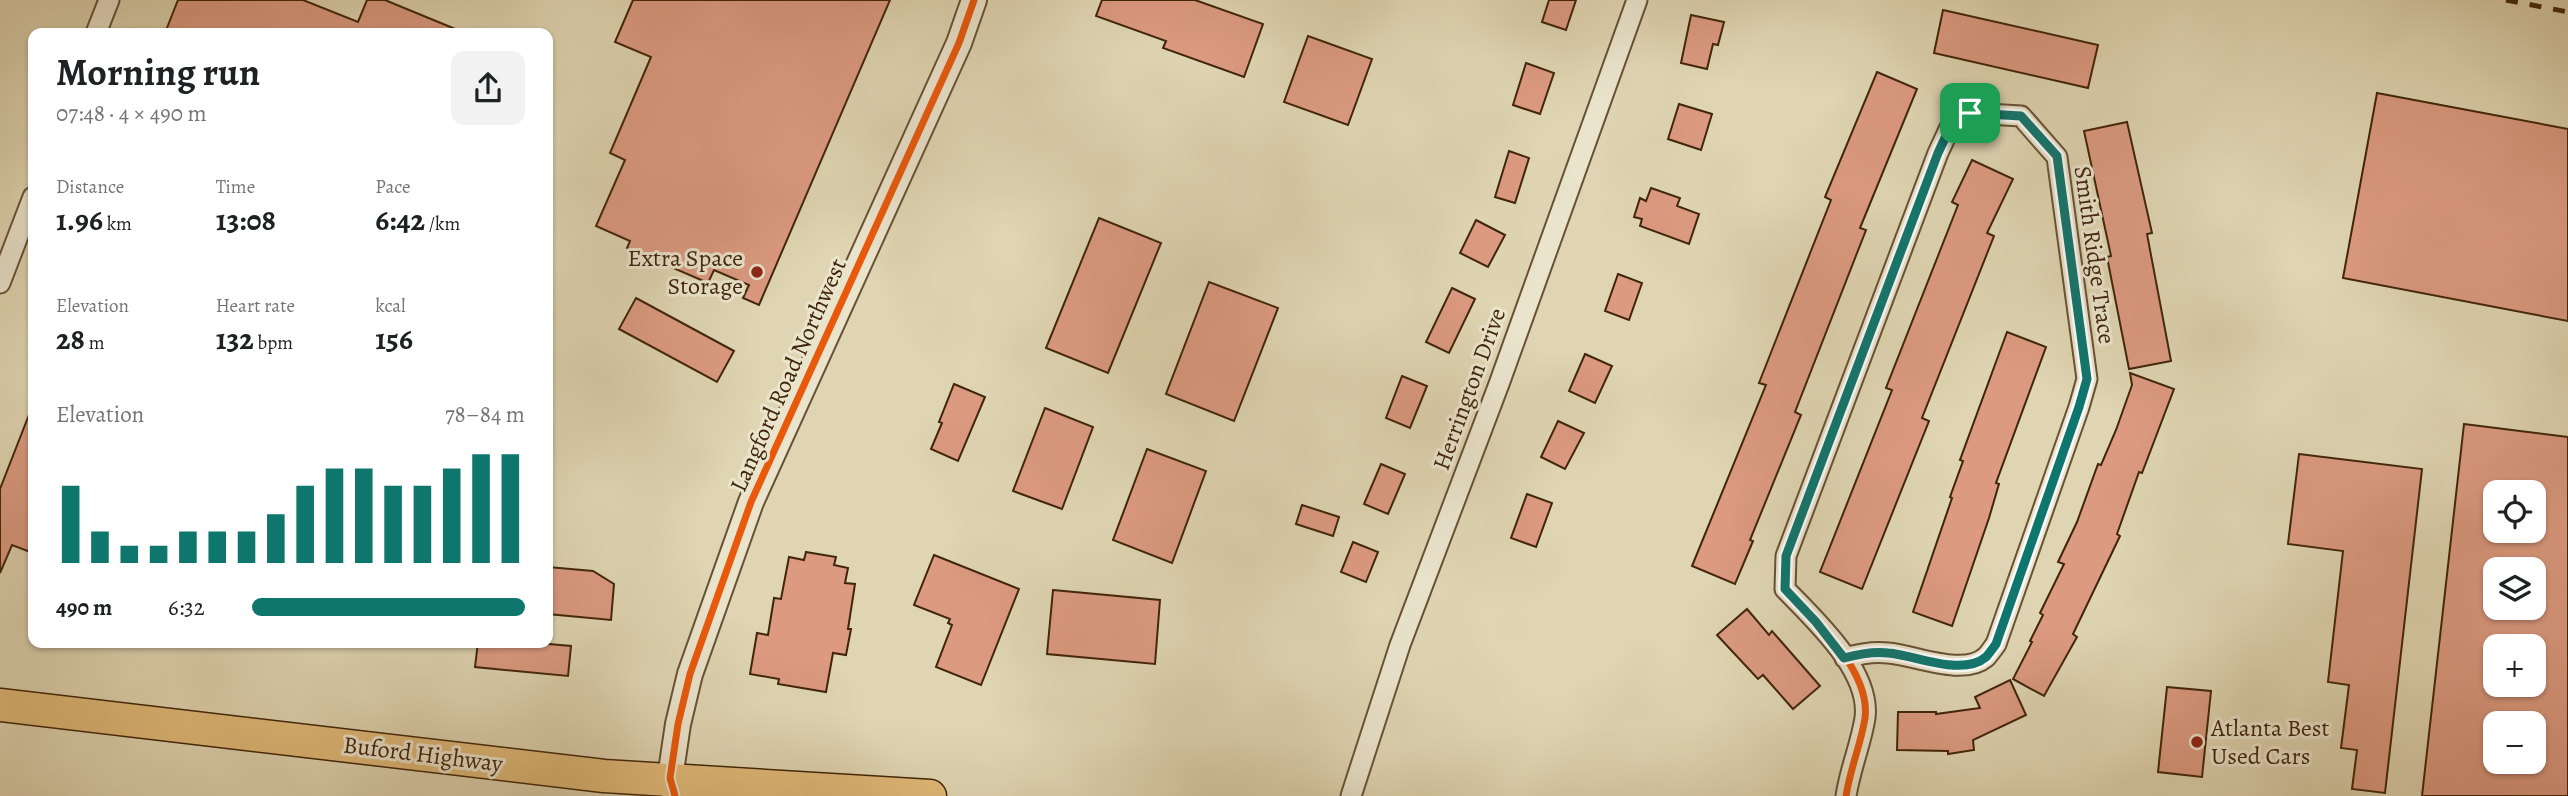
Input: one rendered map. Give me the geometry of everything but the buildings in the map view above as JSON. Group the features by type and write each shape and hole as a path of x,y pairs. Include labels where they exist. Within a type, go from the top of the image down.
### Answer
{"main road":[{"name":"Buford Highway","path":"0,705 604,776 668,790 930,796"}],"street":[{"path":"98,28 109,0"},
{"name":"Langford Road Northwest","path":"668,790 678,724 690,674 751,502 953,56 974,0"},
{"name":"Herrington Drive","path":"1351,796 1400,645 1499,384 1637,0"},
{"name":"Smith Ridge Trace","path":"1844,658 1867,652 1886,652 1966,666 1985,658 1996,644 2079,407 2087,379 2057,156 2021,116 1970,113 1952,123 1938,153 1786,556 1785,589 1816,622 1844,658 1857,674 1865,696 1866,715 1846,796"},
{"path":"0,283 28,210"}],"railway":[{"path":"2506,0 2568,12"}],"cycle path":[{"path":"675,796 670,778 678,724 690,674 751,502 959,43 974,0"},
{"path":"1845,658 1850,657 1856,655 1866,653 1882,652 1938,663 1965,665 1986,657 1996,644 2079,407 2087,379 2057,157 2021,116 1971,113 1952,123 1938,153 1786,556 1785,589 1839,648 1859,682 1865,700 1865,718 1846,796"}],"place":[{"name":"Extra Space Storage","path":"757,272"},
{"name":"Atlanta Best Used Cars","path":"2197,742"}],"route":[{"path":"1970,113 2021,116 2057,156 2087,379 1996,644 1985,658 1966,666 1886,652 1867,652 1844,658 1816,622 1785,589 1786,556 1938,153 1952,123 1970,113"}]}
